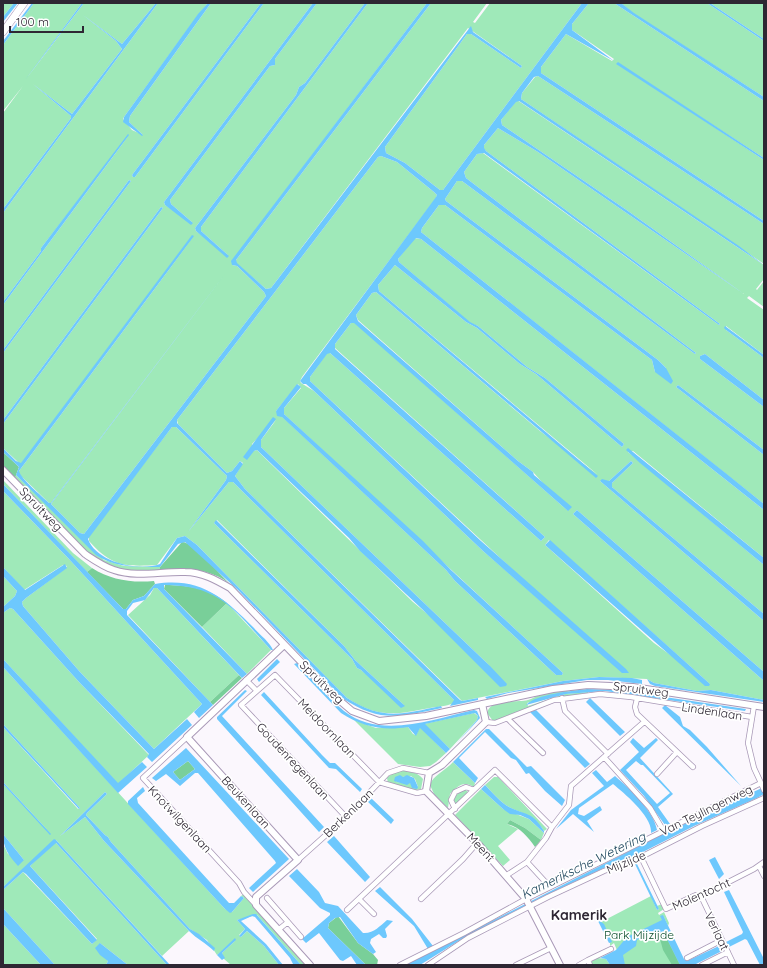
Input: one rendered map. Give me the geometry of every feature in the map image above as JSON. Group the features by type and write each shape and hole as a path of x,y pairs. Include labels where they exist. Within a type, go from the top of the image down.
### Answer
{"main road":[{"path":"3,32 24,3"},
{"name":"Spruitweg","path":"3,470 85,554 99,563 115,571 134,573 186,572 215,579 230,588 332,694 352,711 379,721 410,718 552,689 588,685 633,687 754,706"},
{"path":"188,737 284,645"},
{"path":"426,791 429,774 442,765 486,722 482,704"},
{"path":"754,706 764,707"},
{"name":"Beukenlaan","path":"188,737 298,860"},
{"name":"Meent","path":"426,791 507,875 528,903 560,965"},
{"path":"298,860 256,898 256,905 310,965"}],"street":[{"name":"Meidoornlaan","path":"256,690 275,674 379,782"},
{"path":"246,680 256,690"},
{"name":"Goudenregenlaan","path":"256,690 241,705 346,816"},
{"name":"Lindenlaan","path":"486,722 495,723 508,719 521,712 562,698 600,694 752,717"},
{"path":"562,698 565,711 650,808 663,830"},
{"path":"637,699 635,707 637,714 692,767"},
{"name":"Van Teylingenweg","path":"400,965 528,903 550,887 663,830 762,787 754,768 748,743 754,706"},
{"path":"508,719 543,753"},
{"path":"507,875 527,862 546,838 552,827 569,805 571,786 644,722"},
{"name":"Knotwilgenlaan","path":"188,737 143,778 239,883 244,892 256,905"},
{"path":"657,774 677,752"},
{"path":"379,782 388,773 398,768 429,774"},
{"path":"347,910 448,813 496,770 552,827"},
{"name":"Berkenlaan","path":"298,860 346,816 379,782 417,793 426,791"},
{"path":"454,809 451,800 455,792 466,787 474,790"},
{"name":"Mijzijde","path":"428,965 468,938 528,903 641,857 702,826 764,798"},
{"path":"421,899 463,859 477,843"},
{"name":"Molentocht","path":"641,857 666,909 696,895 701,896 764,862"},
{"path":"527,862 550,887"},
{"path":"759,866 764,876"},
{"name":"Verlaat","path":"701,896 734,965"},
{"path":"267,898 301,937"},
{"path":"359,899 374,914"},
{"path":"278,930 288,922"},
{"path":"687,958 722,940"},
{"path":"516,965 551,948"},
{"path":"578,965 589,963 611,949"},
{"path":"702,965 728,952"}],"green space":[{"path":"3,3 14,3 3,17"},
{"path":"34,3 82,3 26,79 84,3 156,3 122,44 83,15 116,41 122,49 72,114 33,84 71,116 71,118 3,209 3,113 23,86 3,111 3,45"},
{"path":"158,3 208,3 123,119 132,130 143,135 129,122 130,116 211,3 261,3 132,175 133,177 135,177 264,3 313,3 164,202 165,205 193,223 171,204 170,200 270,66 275,65 275,59 317,3 365,3 305,83 299,87 296,95 195,228 196,231 229,256 201,231 201,227 368,3 427,3 232,261 232,265 237,266 264,292 266,296 84,534 80,533 51,504 228,270 51,503 49,503 19,474 19,471 194,236 21,464 3,448 3,424 163,208 161,207 3,420 3,353 131,181 129,180 3,350 3,305 129,135 41,248 41,251 3,302 3,213"},
{"path":"431,3 487,3 473,22 475,23 490,3 582,3 443,190 440,190 405,163 386,153 385,147 467,34 471,34 521,68 522,66 468,28 271,288 266,289 236,263 236,260"},
{"path":"589,3 614,3 764,101 764,158 617,63 764,160 764,221 541,73 541,67 566,34 612,61 614,59 572,30 572,24"},
{"path":"621,3 707,3 764,41 764,97 634,14"},
{"path":"710,3 764,3 764,39"},
{"path":"538,76 764,224 764,264 521,99 522,93 535,77"},
{"path":"517,100 764,265 764,279 756,289 757,290 764,281 764,307 749,296 747,298 764,310 764,355 726,326 726,330 764,358 764,400 705,354 700,356 700,359 764,407 764,450 678,385 676,387 764,455 764,504 421,232 422,228 439,205 445,205 652,360 655,372 666,368 658,360 446,201 445,199 457,181 462,181 695,354 696,353 466,178 464,172 477,154 483,153 719,325 720,324 486,151 483,148 484,145 498,128 538,152 744,294 628,211 502,125 501,120"},
{"path":"381,156 397,162 434,192 437,195 436,198 302,377 300,381 301,383 314,391 483,551 624,673 310,381 310,377 327,353 330,353 541,541 545,537 335,348 335,344 351,323 354,322 568,511 533,472 518,461 358,320 356,315 372,293 376,292 540,431 598,475 379,291 378,285 395,265 466,322 477,328 520,364 536,374 622,447 624,444 545,378 527,367 478,326 470,323 399,262 398,259 414,238 421,239 764,510 764,558 633,451 628,452 764,565 764,614 612,487 612,483 633,463 631,461 609,481 600,481 764,621 764,672 577,510 573,514 764,681 764,700 711,690 697,691 654,683 647,679 599,677 563,681 462,701 245,489 235,476 243,463 240,461 232,471 227,473 178,424 177,420 378,157","holes":["298,384 301,388 284,408 284,414 563,673 562,675 556,675 276,411","276,420 261,440 261,447 490,666 413,602 257,450 254,451 252,444","549,540 710,684 654,643 545,545"]},
{"path":"172,427 176,427 227,476 226,480 188,532 229,482 233,482 454,700 454,703 396,713 377,712 368,709 347,698 197,545 185,536 177,538 157,565 136,566 119,563 104,556 89,541 89,535","holes":["217,520 344,646 355,660 405,706 357,668 352,659 214,523"]},
{"path":"3,452 19,467 15,478 3,466"},
{"path":"16,475 104,560 124,566 160,567 160,570 125,570 114,567 102,561 75,541 49,515 15,478"},
{"path":"3,480 73,553 92,568 87,572 3,484"},
{"path":"3,491 68,558 202,704 154,749 80,672 23,606 22,602 26,598 67,566 63,565 24,590 3,567"},
{"path":"182,542 187,543 200,553 230,584 214,575 196,570 160,570 160,567"},
{"path":"92,568 114,578 137,582 154,581 155,584 144,596 133,600 126,609 123,609 87,572"},
{"path":"3,576 17,591 15,596 3,607"},
{"path":"165,585 198,588 213,594 227,603 202,627 164,589"},
{"path":"154,588 157,588 239,675 210,702 128,615 150,595"},
{"path":"227,603 271,650 247,674 202,627"},
{"path":"10,608 13,609 79,682 149,755 118,784 3,659 3,613"},
{"path":"3,667 225,909 232,912 244,898 241,896 244,894 306,965 301,965 257,915 237,920 245,929 239,935 241,937 247,931 264,946 279,965 231,965 224,959 222,953 236,940 217,955 207,940 190,929 108,837 86,815 107,794 105,792 60,836 85,817 104,841 189,931 162,956 56,840 3,887 3,844 8,854 24,860 3,834 3,784 51,834 3,782 3,727 78,809 80,808 3,724"},
{"path":"239,675 242,678 213,705 210,702"},
{"path":"587,687 587,689 557,694 527,703 528,706 565,694 588,692 543,703 499,721 493,721 487,713 489,708 498,703 523,701 541,694"},
{"path":"474,713 478,716 477,720 450,749 424,724"},
{"path":"354,720 376,728 408,727 413,734 416,735 420,727 446,753 430,766 420,767 398,764"},
{"path":"188,761 195,769 180,780 173,772"},
{"path":"453,762 475,783 474,787 467,784 461,785 450,794 448,808 434,794 430,785 436,776"},
{"path":"402,770 419,775 423,779 421,789 416,790 388,783 387,778 394,772","holes":["411,776 415,779 418,787 410,783 396,782 402,777"]},
{"path":"494,777 498,777 547,829 544,831 532,818 509,807 496,797 485,785"},
{"path":"481,789 503,809 529,819 544,833 541,840 525,828 510,820 507,824 518,829 498,846 510,860 503,866 455,815"},
{"path":"462,790 466,790 468,792 455,805 453,801 454,797"},
{"path":"510,820 525,828 541,840 535,847 520,830 507,824"},
{"path":"54,842 167,965 128,965 100,943 108,961 106,965 55,965 3,908 3,890 23,872 92,944 97,939 30,866"},
{"name":"Park Mijzijde","path":"651,896 657,910 659,909 657,906 662,904 664,909 658,913 659,915 664,912 669,923 668,926 663,915 682,965 623,965 614,943 610,946 601,922"},
{"path":"338,916 358,943 373,954 378,960 377,965 366,965 328,928 329,923"},
{"path":"3,924 41,965 3,965"},
{"path":"663,936 666,937 680,965 672,965 663,950 660,939"},
{"path":"598,958 606,959 610,965 592,965 592,961"}],"water":[{"path":"14,3 18,3 3,22 3,17"},
{"path":"32,3 34,3 3,45 3,41"},
{"path":"82,3 84,3 25,80"},
{"path":"156,3 158,3 3,213 3,209 71,118 71,116 33,84 72,114 122,49 116,41 83,15 122,44"},
{"path":"208,3 211,3 130,116 129,122 143,135 142,136 123,122 124,117 198,14"},
{"path":"261,3 264,3 135,177 133,177 132,175"},
{"path":"313,3 317,3 275,59 275,65 270,66 170,200 171,204 193,223 191,225 165,205 164,202"},
{"path":"365,3 368,3 201,227 201,231 229,256 227,258 196,231 195,228 296,95 299,87 305,83"},
{"path":"427,3 431,3 236,260 237,263 266,289 271,288 471,26 473,32 522,66 521,68 471,34 467,34 385,147 386,153 405,163 440,190 443,190 582,3 589,3 572,24 572,30 614,61 566,34 541,67 541,73 764,221 764,224 538,76 534,77 522,93 521,99 739,246 764,265 519,101 516,102 501,120 502,125 628,211 744,294 538,152 498,128 484,145 486,151 720,324 719,325 484,153 477,154 464,172 466,178 696,353 695,354 462,181 457,181 445,199 446,201 658,360 666,368 673,381 671,384 655,372 652,360 445,205 439,205 422,228 421,232 764,504 764,510 421,239 416,238 398,259 399,262 470,322 478,326 527,367 545,378 624,444 622,447 536,374 520,364 477,328 466,322 395,265 378,285 379,291 598,476 596,478 376,292 372,293 356,315 358,321 572,507 568,511 354,323 351,323 335,344 335,349 545,537 541,541 330,353 327,354 310,377 310,381 481,541 629,673 622,673 483,551 314,391 300,381 437,195 397,162 381,156 378,157 177,420 177,423 227,473 232,471 240,461 243,464 235,476 245,489 460,700 462,701 478,698 478,700 450,706 454,700 233,482 229,482 188,532 226,480 227,476 176,427 172,427 88,539 100,554 109,559 130,566 141,567 135,567 119,565 104,559 96,555 16,475 19,467 3,452 3,448 16,461 21,463 192,235 194,236 19,471 28,483 49,503 51,503 228,270 51,504 80,533 84,534 266,296 264,292 237,266 232,265 231,261"},
{"path":"614,3 621,3 634,13 764,97 764,101"},
{"path":"707,3 710,3 764,39 764,41"},
{"path":"618,62 764,158 764,160 616,64"},
{"path":"128,134 129,135 3,305 3,302 41,251 41,248"},
{"path":"129,180 131,181 3,353 3,350"},
{"path":"161,207 163,208 3,424 3,420"},
{"path":"725,326 764,355 764,358 726,330 724,328"},
{"path":"705,354 764,400 764,407 700,359 700,356"},
{"path":"297,384 301,387 284,408 284,414 423,541 451,570 563,673 562,675 556,675 282,417 277,416 276,411"},
{"path":"678,385 764,450 764,455 676,387"},
{"path":"273,417 276,419 261,440 261,447 490,666 507,684 506,686 500,687 422,609 360,551 349,538 257,450 254,451 247,460 243,457"},
{"path":"628,448 764,558 764,565 640,463 626,450"},
{"path":"631,461 633,463 612,483 612,487 764,614 764,621 600,481 602,479 609,481"},
{"path":"3,484 123,609 126,609 133,600 144,596 155,584 171,583 198,587 221,598 264,638 273,650 271,650 248,624 226,603 200,590 184,586 164,585 164,589 247,674 242,678 157,588 154,588 145,600 133,603 127,611 127,615 213,705 199,718 194,712 202,704 68,558 3,491"},
{"path":"577,510 764,672 764,681 573,514"},
{"path":"216,520 344,646 355,660 405,706 401,708 361,670 357,668 352,659 214,523"},
{"path":"185,536 197,545 347,698 371,710 382,713 404,713 441,706 442,708 414,714 390,716 379,715 355,706 342,698 238,590 185,542 178,544 160,567 141,567 160,564 177,538"},
{"path":"550,540 710,684 709,686 705,686 545,545"},
{"path":"65,564 67,568 26,598 22,602 23,606 80,672 154,749 187,719 192,725 152,762 147,757 149,754 79,682 13,609 10,608 3,613 3,607 15,596 17,591 3,576 3,567 25,590"},
{"path":"3,659 118,783 142,762 147,767 118,793 3,667"},
{"path":"277,659 280,662 259,682 257,679"},
{"path":"297,663 338,706 359,720 391,726 408,725 474,710 477,711 480,718 456,744 477,720 478,716 475,713 425,724 450,749 446,753 420,728 416,736 408,727 373,727 349,718 341,713 294,664"},
{"path":"599,677 632,678 642,680 642,684 608,680 587,680 508,693 487,699 485,697 563,681"},
{"path":"647,679 654,683 697,691 711,690 764,700 764,702 655,686 650,684"},
{"path":"587,689 617,690 746,709 745,711 605,691 566,694 526,705 538,698 564,692"},
{"path":"245,690 247,691 222,716 324,827 319,832 217,719 217,717"},
{"path":"264,692 330,763 335,763 362,789 360,792 336,769 329,768 261,695"},
{"path":"590,698 625,732 620,736 586,702"},
{"path":"665,705 680,717 683,726 690,730 707,747 741,786 662,708"},
{"path":"536,710 590,764 585,768 530,712"},
{"path":"3,724 80,808 79,809 3,727"},
{"path":"486,729 489,729 527,767 531,766 565,800 562,806 545,791 529,773 526,774 516,760 511,758 485,732 459,758 478,778 475,783 453,762"},
{"path":"633,738 644,748 656,738 658,740 640,758 673,794 658,807 670,824 665,825 644,796 620,770 639,752 630,742","holes":["636,761 643,765 670,793 657,804 626,770"]},
{"path":"186,748 289,859 253,892 249,888 276,863 198,773 195,773 180,786 166,774 156,781 152,778","holes":["188,761 195,769 180,780 173,772"]},
{"path":"596,770 607,782 615,776 627,787 640,800 651,815 657,830 651,833 650,827 643,813 613,784 579,808 578,814 584,816 600,806 602,810 587,821 594,832 573,814 556,829 571,810 604,786 592,773"},
{"path":"400,775 403,777 407,775 414,778 418,787 417,789 412,788 410,783 407,785 394,781 395,777"},
{"path":"3,782 51,834 50,835 3,784"},
{"path":"485,785 499,800 506,805 529,815 536,820 544,833 529,819 520,815 510,814 503,809 481,789"},
{"path":"143,787 145,791 137,798 138,803 229,903 234,903 241,896 244,898 232,912 230,913 225,909 128,804 128,801"},
{"path":"764,787 764,794 757,798 694,826 633,857 606,867 542,897 465,937 420,965 405,965 663,834"},
{"path":"105,792 107,794 86,815 108,837 190,929 199,934 215,948 214,951 189,931 104,841 85,817 60,836"},
{"path":"371,798 394,820 391,824 367,801"},
{"path":"3,834 24,860 18,866 7,852"},
{"path":"334,836 370,877 365,882 327,842"},
{"path":"54,839 170,965 167,965 56,843 30,866 97,940 92,944 23,872 3,890 3,887"},
{"path":"715,857 724,874 719,879 709,860"},
{"path":"635,864 637,864 659,909 657,910"},
{"path":"297,869 319,892 325,903 338,906 363,933 373,931 387,920 393,921 385,929 387,936 386,938 383,938 379,934 371,939 370,943 376,952 373,954 358,943 340,917 335,918 329,923 328,928 366,965 357,965 351,956 343,961 340,960 319,933 306,943 302,939 330,915 330,913 320,908 289,876"},
{"path":"380,887 412,919 433,946 428,949 414,926 375,891"},
{"path":"729,890 764,959 764,965 760,965 747,940 745,939 729,947 726,942 742,934 743,932 724,892"},
{"path":"3,908 55,965 41,965 3,924"},
{"path":"256,914 301,965 293,964 290,958 255,917 252,916 241,921 266,944 283,965 279,965 264,946 247,931 241,937 239,936 245,929 237,920"},
{"path":"663,915 684,959 687,961 721,945 724,950 694,965 680,965 666,937 663,936 660,939 657,936 649,934 637,940 636,946 623,955 625,965 610,965 606,959 600,958 616,950 627,937 662,920 660,916"},
{"path":"597,919 604,924 612,942 609,943"},
{"path":"235,938 236,940 222,953 225,958 222,960 217,955"},
{"path":"100,943 128,965 106,965 108,961 100,955 95,948"}],"district":[{"name":"Kamerik","path":"579,915"}],"water label":[{"name":"Kameriksche Wetering","path":"583,865"}]}
